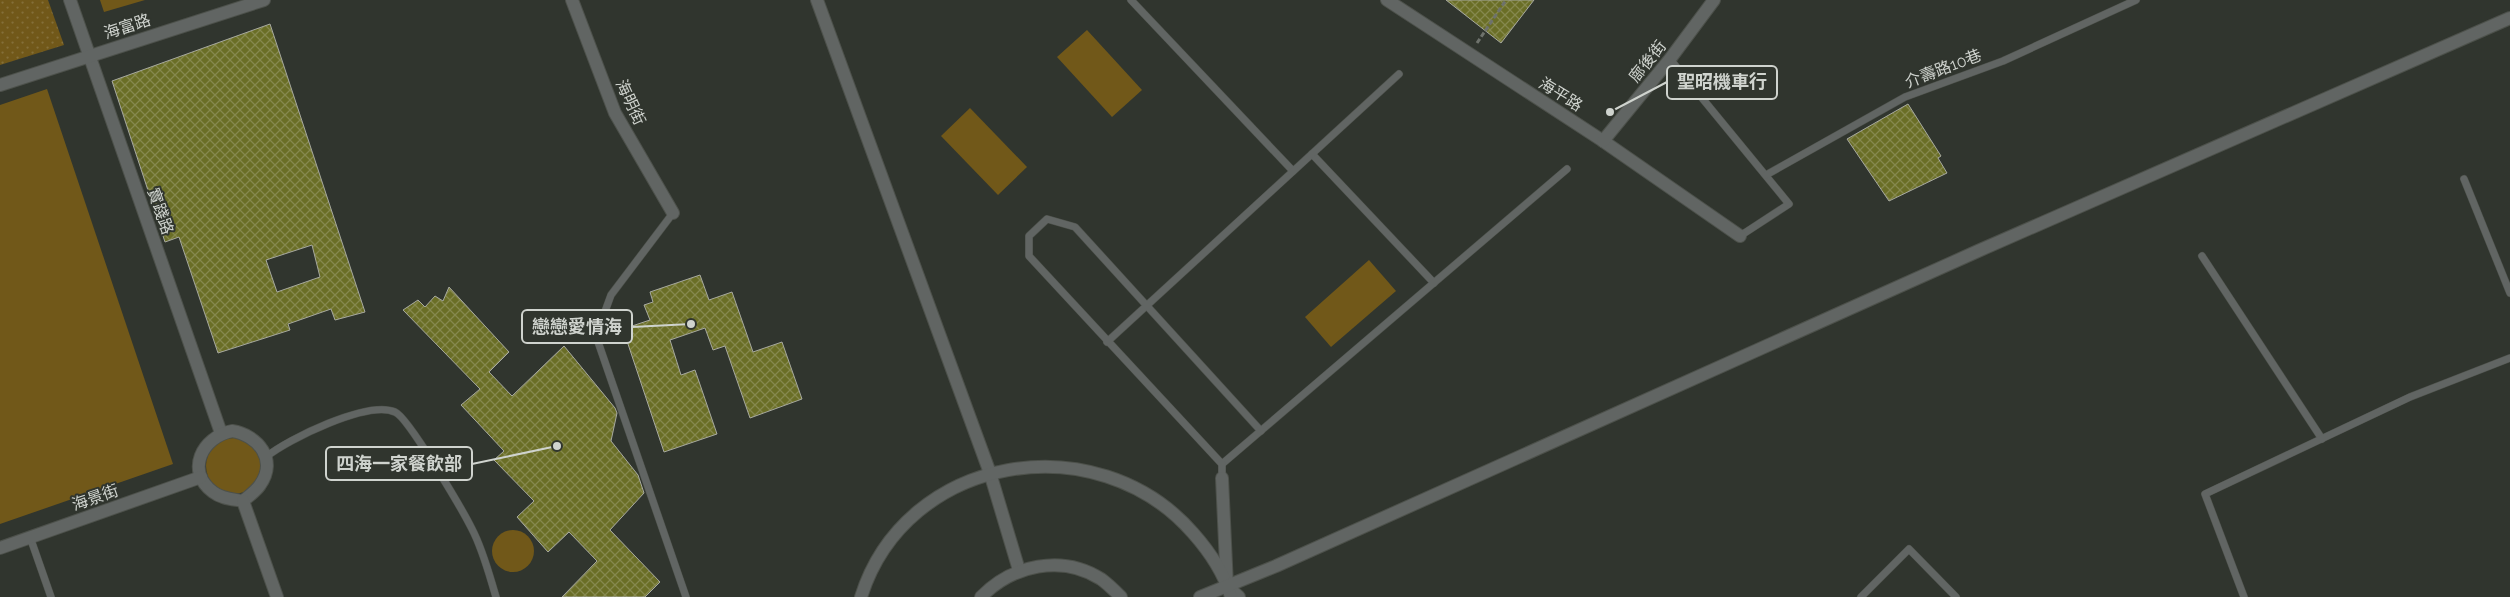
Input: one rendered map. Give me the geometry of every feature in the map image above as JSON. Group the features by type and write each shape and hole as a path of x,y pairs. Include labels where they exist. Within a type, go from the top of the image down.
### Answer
{"street":[{"name":"實踐路","path":"70,0 221,434"},
{"name":"海富路","path":"0,85 264,0"},
{"name":"海明街","path":"572,0 615,113 673,212"},
{"path":"817,0 990,473 1020,570"},
{"name":"海平路","path":"1387,0 1603,141 1740,236"},
{"name":"廍後街","path":"1603,141 1670,59 1714,0"},
{"path":"1200,597 1229,591 1969,255 2510,18"},
{"path":"232,431 243,433 253,438 261,446 266,457 265,477 260,486 243,501 214,493 201,477 200,456 212,439 232,431"},
{"path":"861,597 881,555 902,528 928,504 958,486 990,473 1030,466 1071,467 1111,476 1148,494 1181,519 1208,550 1229,591 1240,597"},
{"name":"海景街","path":"0,548 201,477"},
{"path":"1222,478 1229,591"},
{"path":"243,501 277,597"},
{"path":"981,597 994,584 1020,570 1047,565 1075,568 1101,579 1121,597"}],"lane":[{"path":"1130,0 1293,171"},
{"name":"介壽路10巷","path":"1766,175 1905,97 2003,61 2136,0"},
{"path":"1670,59 1789,204 1740,236"},
{"path":"1107,342 1399,74"},
{"path":"1312,154 1434,283"},
{"path":"1222,464 1567,169"},
{"path":"2464,180 2510,293"},
{"path":"673,212 610,295 596,336 686,597"},
{"path":"1222,478 1222,464 1029,256 1029,236 1046,219 1075,228 1261,431"},
{"path":"2202,256 2322,439"},
{"path":"2244,597 2205,494 2410,397 2510,358"},
{"path":"266,457 282,444 351,414 382,408 397,412 413,432 473,530 496,597"},
{"path":"30,537 51,597"},
{"path":"1861,597 1909,550 1956,597"}],"path":[{"path":"1469,55 1506,0"}],"shaded area":[{"path":"0,0 48,0 64,45 0,65"},
{"path":"100,0 145,0 104,12"},
{"path":"1087,30 1142,90 1112,117 1057,57"},
{"path":"47,89 173,464 0,524 0,105"},
{"path":"970,108 1027,167 998,195 941,136"},
{"path":"1369,260 1396,291 1331,347 1305,317"},
{"path":"234,438 245,440 254,446 260,455 262,466 260,477 254,486 245,492 234,494 223,492 214,486 208,477 206,466 208,455 214,446 223,440"},
{"path":"513,530 528,536 534,551 528,566 513,572 498,566 492,551 498,536"}],"building":[{"path":"1446,0 1534,0 1501,43"},
{"path":"270,24 365,312 335,320 331,309 288,324 290,330 218,353 179,237 165,242 112,81","holes":["312,245 320,277 277,292 266,260"]},
{"path":"1908,104 1941,156 1938,158 1947,173 1889,201 1847,139"},
{"path":"700,275 709,300 732,292 753,352 782,342 802,399 750,418 725,346 713,350 705,328 670,340 681,375 695,370 717,434 664,452 623,329 650,320 644,305 653,302 650,292"},
{"path":"449,287 509,352 489,372 512,396 564,346 615,408 617,413 611,441 638,475 644,493 610,530 660,582 645,597 562,597 597,561 569,532 548,552 517,517 534,501 494,460 504,451 461,405 480,389 403,310 418,300 425,307 435,296 443,301"}],"place":[{"name":"聖昭機車行","path":"1610,112"},
{"name":"戀戀愛情海","path":"691,324"},
{"name":"四海一家餐飲部","path":"557,446"}]}
